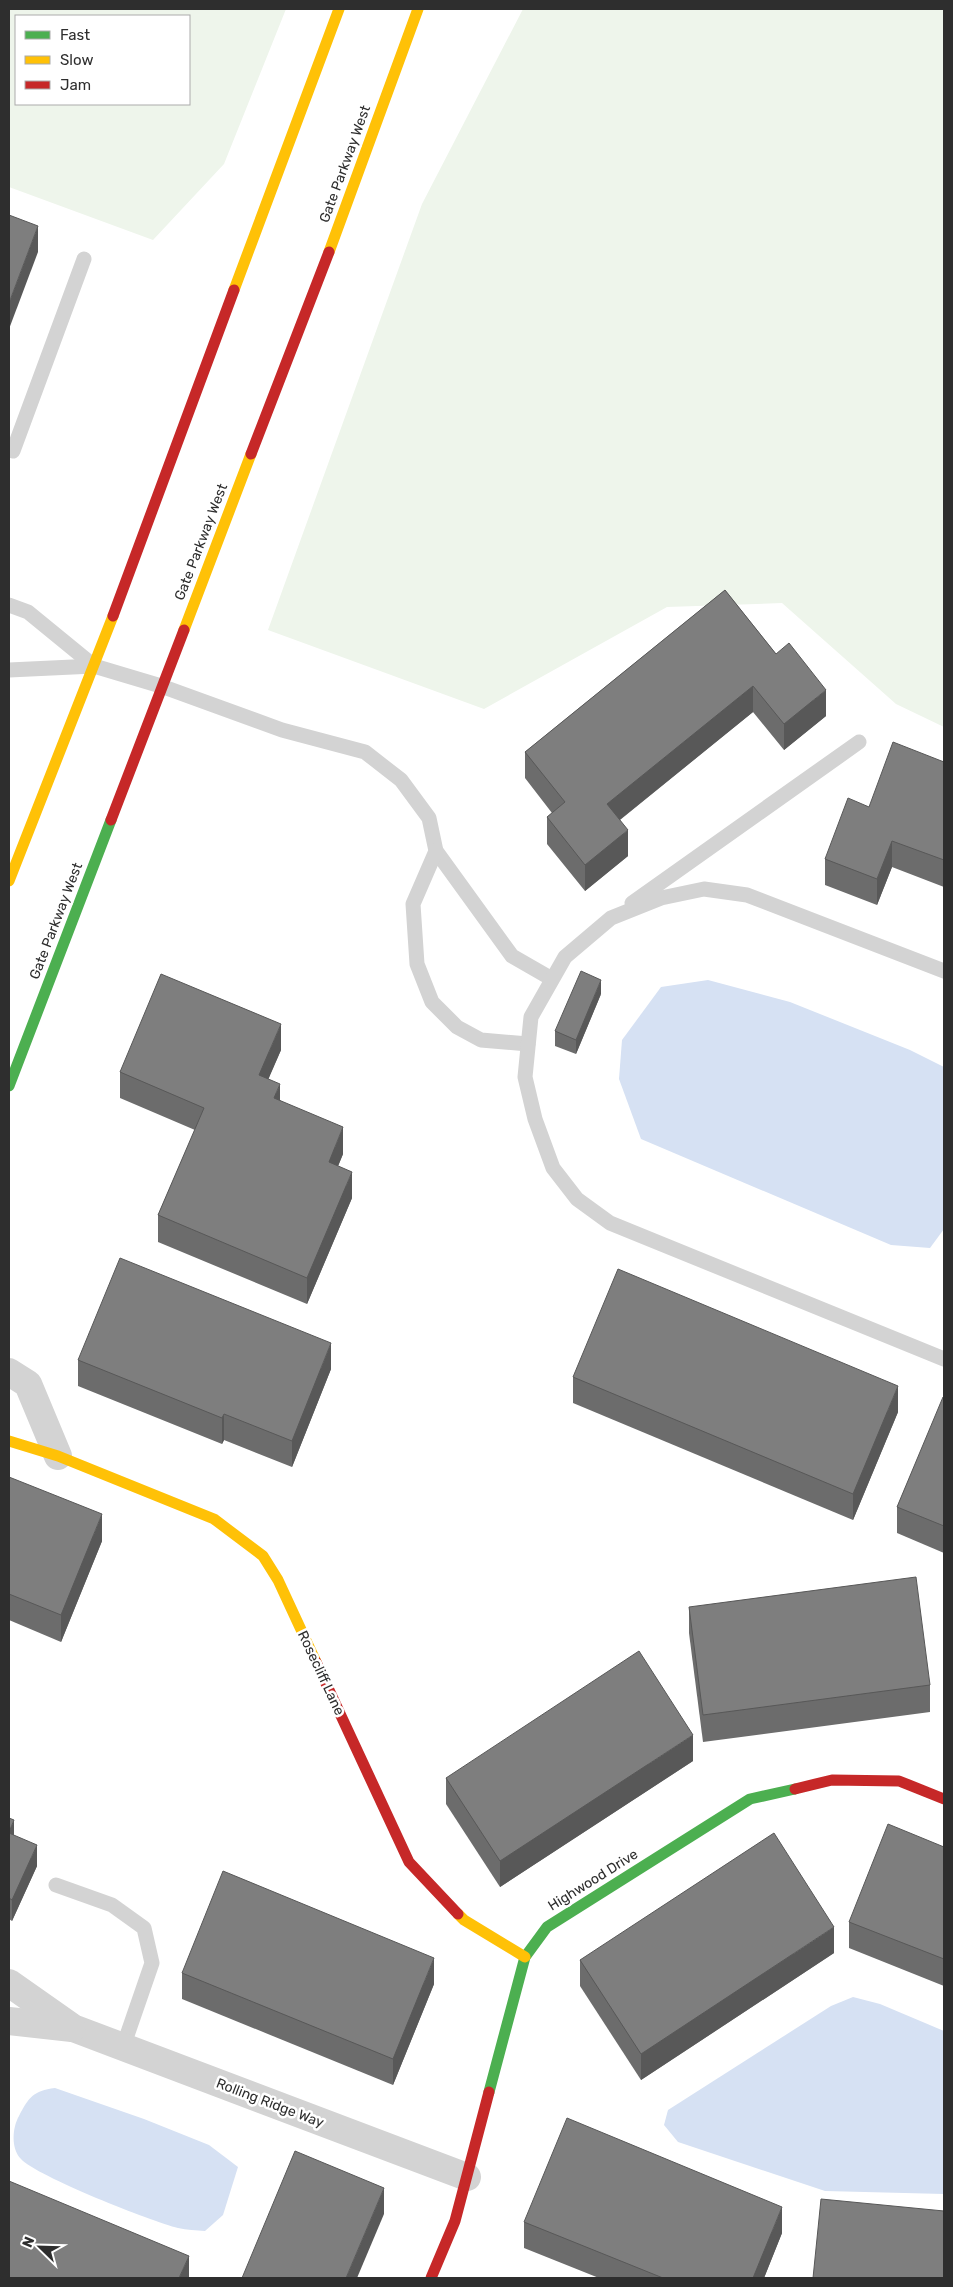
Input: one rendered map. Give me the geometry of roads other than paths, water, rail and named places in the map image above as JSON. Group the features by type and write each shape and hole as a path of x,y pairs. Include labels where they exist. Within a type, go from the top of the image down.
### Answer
{"main road":[{"path":"9,881 94,666 339,9"},
{"name":"Gate Parkway West","path":"9,1086 356,179 418,9"},
{"name":"Rosecliff Lane","path":"9,1441 58,1456 214,1519 263,1556 278,1580 409,1862 464,1920 525,1958"},
{"name":"Highwood Drive","path":"434,2277 456,2221 525,1958 546,1927 750,1799 832,1780 899,1781 944,1799"}],"street":[{"path":"9,1372 28,1384 58,1456"},
{"name":"Rolling Ridge Way","path":"9,1983 73,2028 467,2177"},
{"name":"Rolling Ridge Way","path":"9,2021 73,2028"}],"lane":[{"path":"9,450 13,451 84,259"},
{"path":"9,605 28,612 94,666"},
{"path":"9,670 94,666 161,686 282,730 365,752 401,780 429,818 436,851 512,956 552,978"},
{"path":"859,742 611,918 565,957 531,1017 525,1077 535,1119 553,1168 577,1199 610,1223 944,1359"},
{"path":"436,851 413,904 416,964 432,1002 457,1027 481,1040 528,1044"},
{"path":"611,918 661,898 704,889 747,895 944,971"},
{"path":"56,1885 112,1905 144,1928 152,1963 123,2047"}],"water":[{"path":"708,980 790,1002 910,1050 944,1067 944,1229 930,1248 891,1245 641,1139 619,1079 622,1040 661,987"},
{"path":"853,1997 880,2004 944,2031 944,2194 825,2191 678,2142 664,2125 668,2110 831,2006"},
{"path":"55,2088 144,2119 209,2145 238,2167 223,2215 205,2231 178,2228 96,2198 31,2167 21,2159 15,2150 15,2126 32,2096"}]}
